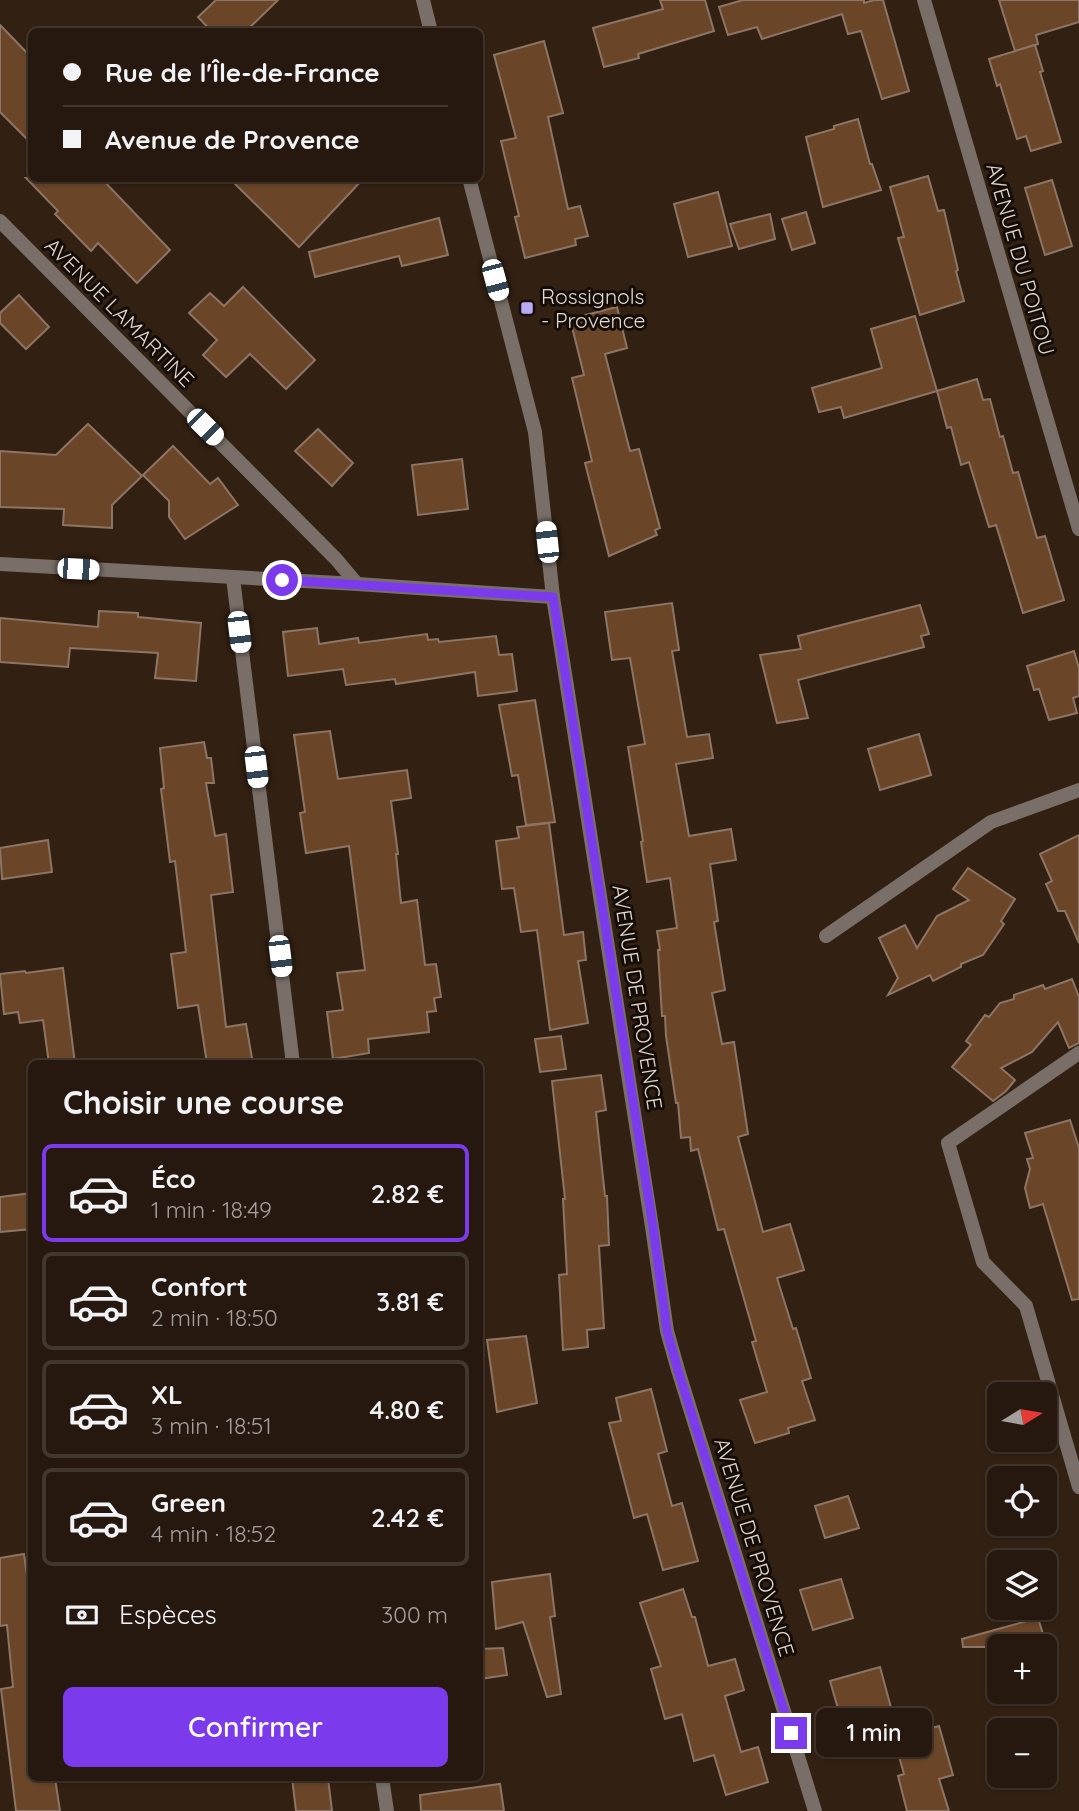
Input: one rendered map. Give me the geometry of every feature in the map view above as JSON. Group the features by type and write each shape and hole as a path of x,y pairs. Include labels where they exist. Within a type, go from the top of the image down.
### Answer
{"street":[{"path":"423,0 430,28"},
{"name":"AVENUE DU POITOU","path":"924,0 1079,529"},
{"name":"AVENUE DE PROVENCE","path":"470,182 535,432 553,597 653,1227 667,1331 815,1811"},
{"name":"AVENUE LAMARTINE","path":"0,221 326,549 357,584"},
{"path":"0,564 553,597"},
{"path":"233,578 293,1060"},
{"path":"826,936 991,822 1079,790"},
{"path":"1079,1053 948,1143 983,1262 1026,1306 1079,1487"},
{"path":"382,1781 387,1811"}],"building":[{"path":"216,0 278,0 249,28 208,28 198,17"},
{"path":"660,0 705,0 714,31 638,54 639,58 604,67 593,28 663,9"},
{"path":"743,0 864,0 864,3 883,0 909,91 882,99 861,31 848,34 842,14 762,39 757,27 728,35 719,7"},
{"path":"999,0 1079,0 1079,22 1036,35 1038,44 1015,51"},
{"path":"0,25 28,54 28,140 0,112"},
{"path":"544,41 563,113 548,117 568,209 580,206 588,236 575,239 576,245 525,258 515,217 519,216 501,141 516,138 494,55"},
{"path":"1035,45 1043,71 1040,72 1061,142 1031,151 1026,136 1017,139 1000,84 997,86 989,59"},
{"path":"858,119 870,164 881,190 823,207 806,137"},
{"path":"928,176 938,211 944,210 964,301 920,315 898,238 904,237 890,187"},
{"path":"1052,180 1072,246 1045,255 1025,188"},
{"path":"30,182 105,182 170,250 137,283 98,243 91,251 55,214 58,211"},
{"path":"233,182 360,182 299,247"},
{"path":"718,192 732,246 688,257 674,204"},
{"path":"806,212 815,243 792,250 782,219"},
{"path":"770,214 775,239 739,249 730,224"},
{"path":"439,218 448,255 402,266 399,256 315,277 309,252"},
{"path":"243,287 315,360 286,389 250,354 226,377 203,355 217,340 189,313 210,293 224,306"},
{"path":"19,295 49,327 26,349 0,323 0,313"},
{"path":"617,307 627,348 605,354 630,451 639,449 660,528 655,530 657,535 609,556 585,463 592,461 572,378 584,375 570,319"},
{"path":"915,316 937,391 844,418 841,407 819,412 812,388 882,368 871,329"},
{"path":"977,379 983,400 990,399 1013,473 1018,472 1037,538 1045,536 1064,600 1023,613 996,525 989,527 969,462 961,465 951,427 947,428 937,391"},
{"path":"88,424 142,476 112,505 112,528 63,525 64,509 0,507 0,451 56,455"},
{"path":"318,429 353,463 332,486 295,451"},
{"path":"173,446 210,484 218,478 238,505 185,539 169,517 169,501 143,475"},
{"path":"462,459 468,509 418,515 412,465"},
{"path":"672,603 679,650 672,651 687,737 709,734 713,758 676,764 689,836 731,829 736,860 710,864 718,921 714,922 725,990 712,993 722,1044 734,1042 748,1134 738,1137 763,1232 790,1224 804,1270 777,1278 811,1378 802,1381 815,1420 788,1428 789,1433 755,1443 740,1400 767,1392 752,1342 756,1341 724,1229 718,1230 698,1149 691,1151 690,1137 681,1138 665,1016 662,1016 657,931 677,928 670,878 647,882 628,747 645,744 630,658 612,660 605,612"},
{"path":"920,605 929,634 921,636 924,647 798,680 808,718 777,723 760,655 801,649 798,636"},
{"path":"99,611 138,613 138,617 201,623 196,681 155,678 158,653 70,648 68,667 0,662 0,618 98,627"},
{"path":"317,628 319,644 358,638 359,643 427,634 428,640 438,639 439,642 496,636 499,655 512,654 517,691 478,696 475,672 396,684 395,679 346,685 343,669 288,676 283,632"},
{"path":"1074,651 1079,668 1079,696 1073,698 1077,713 1049,720 1039,689 1034,690 1027,666"},
{"path":"535,700 555,822 526,825 518,775 512,776 499,705"},
{"path":"330,731 338,779 407,770 411,798 391,801 401,903 417,900 425,965 436,964 441,997 434,998 436,1011 427,1012 429,1032 368,1039 369,1053 333,1059 327,1012 343,1010 337,973 365,970 349,846 306,853 300,813 305,812 294,735"},
{"path":"919,734 931,775 880,790 868,749"},
{"path":"204,742 207,758 211,758 214,783 206,783 215,836 226,834 233,892 211,895 226,1027 246,1024 252,1060 206,1060 198,1005 178,1008 171,954 186,952 175,861 170,862 161,789 164,788 160,748"},
{"path":"549,823 564,935 583,932 586,960 578,961 588,1023 550,1030 537,930 521,932 514,888 502,889 496,841 519,838 517,827"},
{"path":"1079,835 1079,943 1065,911 1058,911 1046,884 1052,881 1040,854"},
{"path":"48,840 52,872 2,879 0,848"},
{"path":"968,868 1015,899 1001,921 1004,924 983,955 961,964 961,967 933,981 930,975 888,995 898,978 879,938 905,925 917,948 937,916 969,900 953,889"},
{"path":"63,968 74,1060 48,1060 43,1020 20,1023 18,1012 4,1014 0,974"},
{"path":"1072,979 1079,997 1079,1043 1069,1048 1058,1022 1032,1052 1001,1068 1015,1080 993,1101 952,1067 971,1045 966,1041 985,1015 989,1017 1000,1003 1043,985 1045,989"},
{"path":"561,1036 566,1069 540,1072 535,1039"},
{"path":"601,1075 606,1110 596,1112 607,1196 609,1245 599,1246 604,1328 587,1330 588,1347 563,1350 559,1275 567,1274 565,1199 552,1081"},
{"path":"1070,1120 1079,1148 1079,1299 1072,1300 1043,1204 1030,1208 1025,1188 1030,1169 1027,1159 1033,1158 1025,1133"},
{"path":"28,1194 28,1229 0,1232 0,1197"},
{"path":"526,1336 537,1403 497,1412 487,1340"},
{"path":"651,1389 667,1451 658,1454 672,1506 682,1503 698,1561 663,1570 647,1514 634,1518 609,1423 621,1421 616,1398"},
{"path":"848,1496 859,1528 825,1538 815,1506"},
{"path":"24,1554 28,1584 28,1781 55,1781 60,1811 16,1811 1,1689 13,1687 7,1625 0,1626 0,1558"},
{"path":"550,1574 555,1616 550,1617 561,1694 547,1697 523,1622 496,1629 492,1582"},
{"path":"841,1579 853,1618 813,1630 800,1590"},
{"path":"683,1589 692,1617 695,1617 708,1666 735,1659 744,1690 725,1696 741,1752 758,1747 768,1782 726,1795 714,1755 694,1761 682,1714 665,1719 651,1669 661,1666 640,1603"},
{"path":"1031,1620 1039,1620 1043,1634 987,1634 987,1647 963,1647 962,1639"},
{"path":"503,1648 507,1675 483,1679 483,1649"},
{"path":"880,1667 896,1726 865,1735 859,1714 841,1719 830,1681"},
{"path":"939,1726 953,1775 939,1779 949,1811 907,1811 898,1776 904,1774 894,1739"},
{"path":"292,1781 328,1781 332,1811 296,1811"},
{"path":"500,1784 504,1811 421,1811 420,1795"}],"place":[{"name":"Rossignols - Provence","path":"527,308"}],"route":[{"path":"282,580 553,597 653,1227 667,1331 791,1733"}]}
